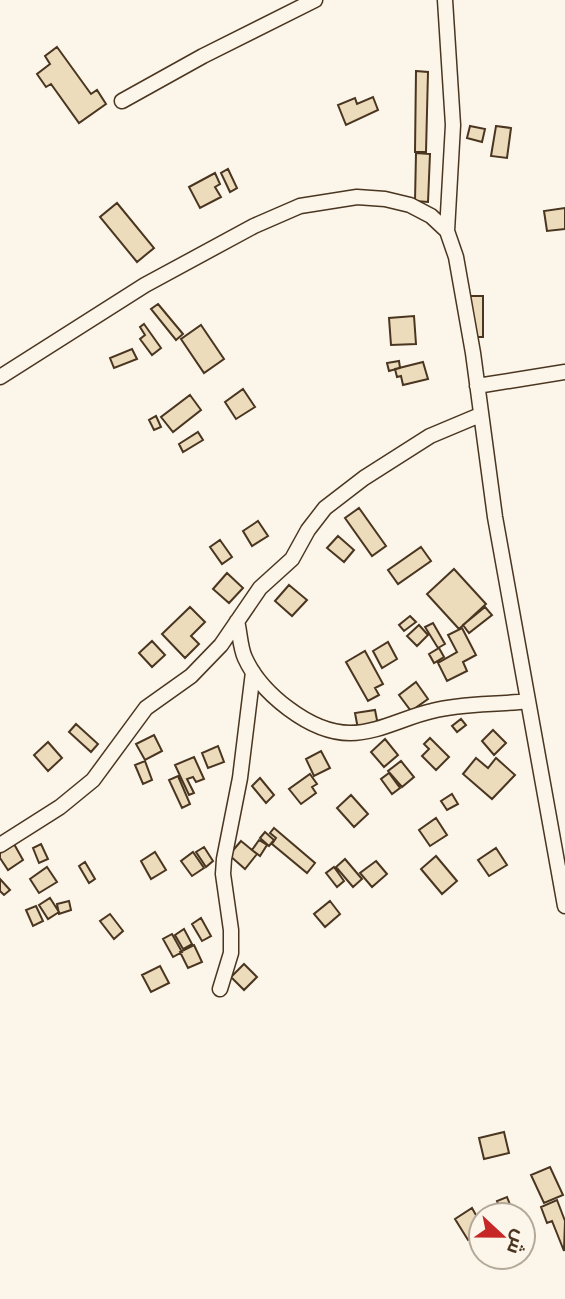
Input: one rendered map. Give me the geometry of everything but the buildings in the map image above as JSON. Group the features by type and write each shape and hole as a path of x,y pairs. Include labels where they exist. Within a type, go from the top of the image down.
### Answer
{"street":[{"path":"122,101 203,56 316,0"},
{"path":"445,0 453,125 447,231 456,257 495,517 565,906"},
{"path":"0,377 145,285 254,226 300,206 357,197 385,199 410,205 431,216 447,231"},
{"path":"477,386 565,372"},
{"path":"0,845 60,807 87,786 102,770 146,708 191,676 221,645 260,588 292,559 308,530 325,508 356,483 430,436 480,415"},
{"path":"237,621 244,656 253,672 274,697 294,714 341,732 352,733 383,726 433,710 528,701"},
{"path":"220,989 231,953 231,930 223,874 224,859 240,778 253,672"}]}
